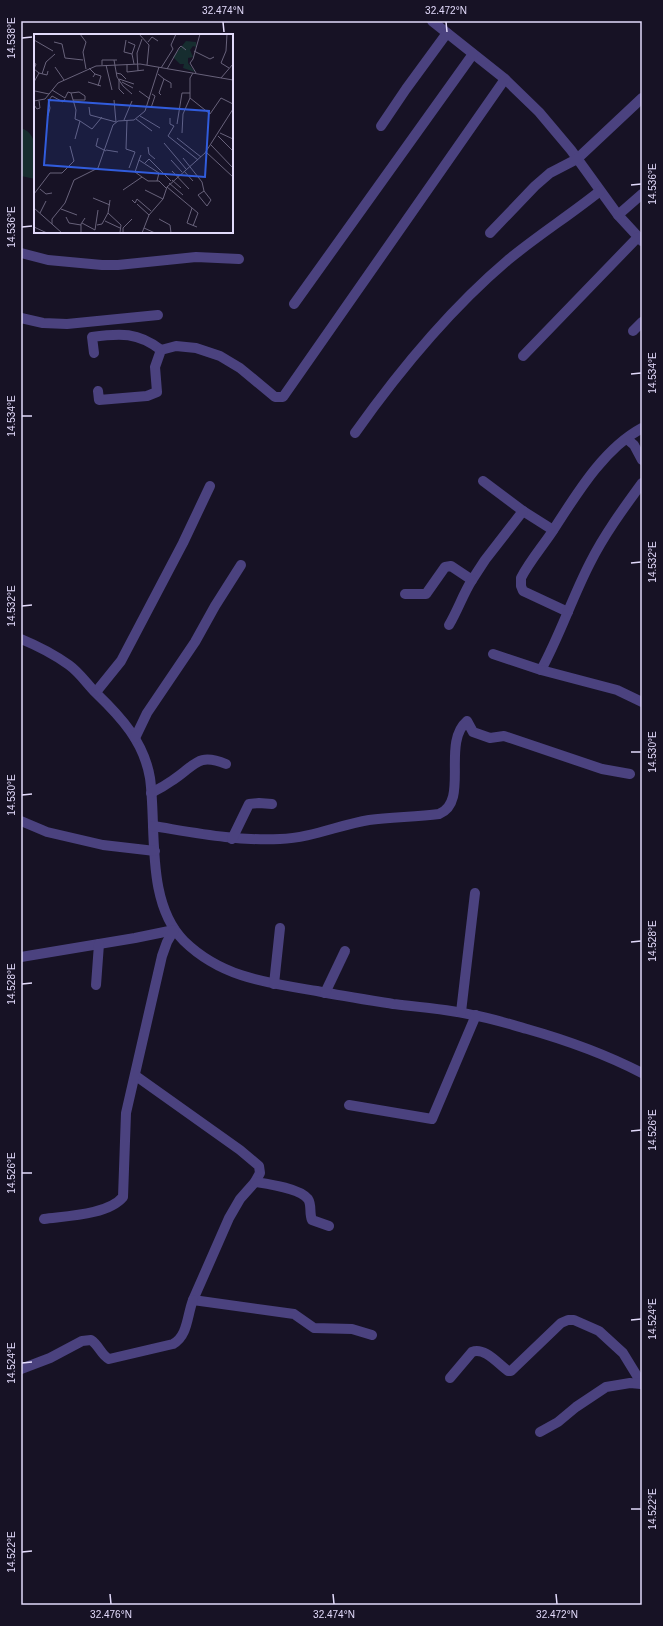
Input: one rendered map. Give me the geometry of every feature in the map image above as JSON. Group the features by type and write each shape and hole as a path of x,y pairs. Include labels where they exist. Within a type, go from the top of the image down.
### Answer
{"street":[{"path":"432,21 505,79 539,112 618,215 640,239 523,356"},
{"path":"381,126 447,33"},
{"path":"294,304 473,54"},
{"path":"161,350 176,346 196,348 220,356 240,368 275,397 283,397 505,79"},
{"path":"490,233 535,186 550,173 577,160 642,98"},
{"path":"355,433 375,405 419,350 475,291 517,253 600,191"},
{"path":"618,215 642,194"},
{"path":"21,253 48,260 102,265 118,265 196,257 239,259"},
{"path":"21,318 43,323 67,324 158,315"},
{"path":"633,331 642,322"},
{"path":"94,352 92,338 108,335 130,334 151,342 161,350"},
{"path":"98,391 99,400 147,396 157,392 155,367 161,350"},
{"path":"568,612 530,595 523,590 521,586 523,574 572,500 588,480 613,450 642,428"},
{"path":"627,439 634,445 642,460"},
{"path":"483,481 523,511 553,530"},
{"path":"541,670 586,571 602,542 625,506 642,484"},
{"path":"96,692 121,661 183,543 210,486"},
{"path":"448,625 458,608 461,598 487,556 523,511"},
{"path":"135,738 147,713 195,642 241,564"},
{"path":"405,594 426,594 445,567 451,566 472,580"},
{"path":"21,639 37,646 71,666 119,716 135,738 145,758 149,775 152,793 156,872 162,900 174,930 189,946 212,961 240,975 274,984 325,993 461,1012 500,1020 590,1049 642,1072"},
{"path":"493,654 541,670 617,690 642,702"},
{"path":"153,826 232,839 288,838 308,836 347,824 370,820 439,814 446,811 450,807 453,798 456,765 455,741 460,729 467,721 473,732 490,738 504,736 602,769 630,774"},
{"path":"152,793 174,780 195,762 212,758 226,764"},
{"path":"232,839 249,804 272,804"},
{"path":"21,821 47,832 103,846 155,851"},
{"path":"461,1012 475,893"},
{"path":"274,984 280,928"},
{"path":"21,957 174,930"},
{"path":"44,1219 94,1212 118,1204 123,1197 126,1113 136,1076 148,1013 162,956 167,942 174,930"},
{"path":"96,985 99,944"},
{"path":"325,993 345,951"},
{"path":"349,1105 432,1119 476,1015"},
{"path":"21,1369 50,1358 82,1341 91,1340 96,1343 105,1357 109,1359 173,1344 180,1340 184,1334 189,1308 229,1218 240,1199 255,1182 260,1173 259,1166 254,1160 136,1076"},
{"path":"255,1182 284,1188 303,1195 308,1199 312,1220 329,1226"},
{"path":"193,1300 294,1314 314,1328 352,1329 372,1336"},
{"path":"450,1378 472,1352 477,1350 482,1351 508,1371 511,1371 561,1322 574,1320 599,1331 624,1353 642,1384 606,1387 576,1407 558,1422 540,1432"}],"green space":[{"path":"21,128 32,136 34,143 34,179 21,176"}]}
